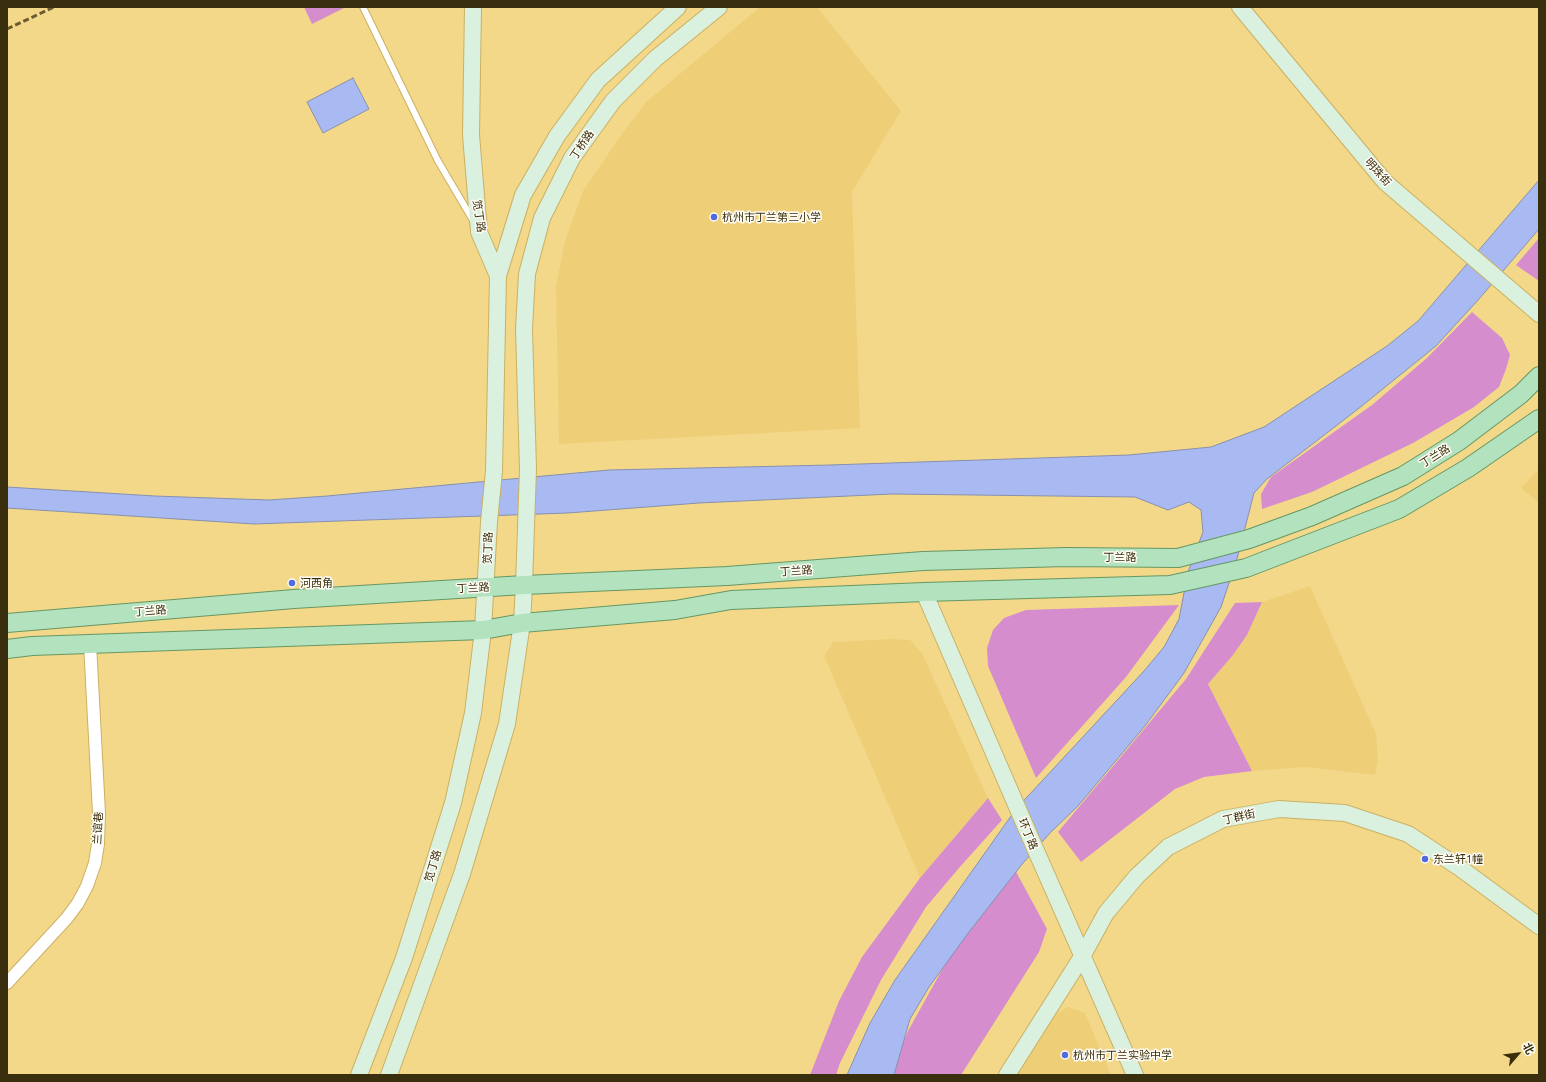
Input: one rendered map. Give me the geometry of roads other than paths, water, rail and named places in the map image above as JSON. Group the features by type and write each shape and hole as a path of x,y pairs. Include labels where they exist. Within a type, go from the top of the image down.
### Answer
{"main road":[{"name":"笕丁路","path":"359,1075 404,958 452,803 473,713 483,630 489,522 494,471 498,276 479,232 471,135 473,7"},
{"path":"498,276 523,195 557,136 598,80 678,7"},
{"name":"丁桥路","path":"524,585 528,469 524,329 527,274 542,218 572,158 612,101 655,59 718,7"},
{"name":"明珠街","path":"1240,7 1385,182 1539,314"},
{"name":"丁兰路","path":"7,623 294,599 524,585 727,576 923,562 1066,557 1178,558 1249,539 1312,516 1403,476 1459,441 1521,394 1539,376"},
{"path":"7,649 32,646 483,630 522,623 675,610 731,600 924,592 1170,585 1246,568 1400,509 1468,468 1539,419"},
{"path":"389,1075 462,874 505,732 522,623 524,585"},
{"name":"环丁路","path":"924,592 1135,1075"},
{"name":"丁群街","path":"1007,1075 1083,955 1106,913 1137,876 1168,847 1223,819 1279,809 1345,813 1408,834 1460,868 1539,926"}],"street":[{"name":"兰谊巷","path":"7,983 49,939 78,903 87,886 95,863 100,814 90,644"}],"lane":[{"path":"363,7 438,162 479,232"}],"water":[{"path":"353,78 369,109 323,133 307,102"},
{"path":"1539,180 1539,229 1479,299 1436,346 1358,409 1267,479 1254,493 1237,559 1221,607 1184,673 1145,726 1078,806 1051,832 1023,863 969,932 929,987 910,1019 894,1075 847,1075 870,1023 895,980 1016,809 1144,671 1164,647 1179,619 1188,572 1203,532 1201,510 1189,502 1168,510 1135,497 892,494 699,503 568,513 254,524 7,508 7,487 155,496 269,500 609,470 830,465 1129,455 1211,447 1264,427 1387,346 1418,321"}],"railway":[{"path":"7,29 54,7"}],"place":[{"name":"杭州市丁兰第三小学","path":"714,217"},
{"name":"河西角","path":"292,583"},
{"name":"东兰轩1幢","path":"1425,859"},
{"name":"杭州市丁兰实验中学","path":"1065,1055"}]}
